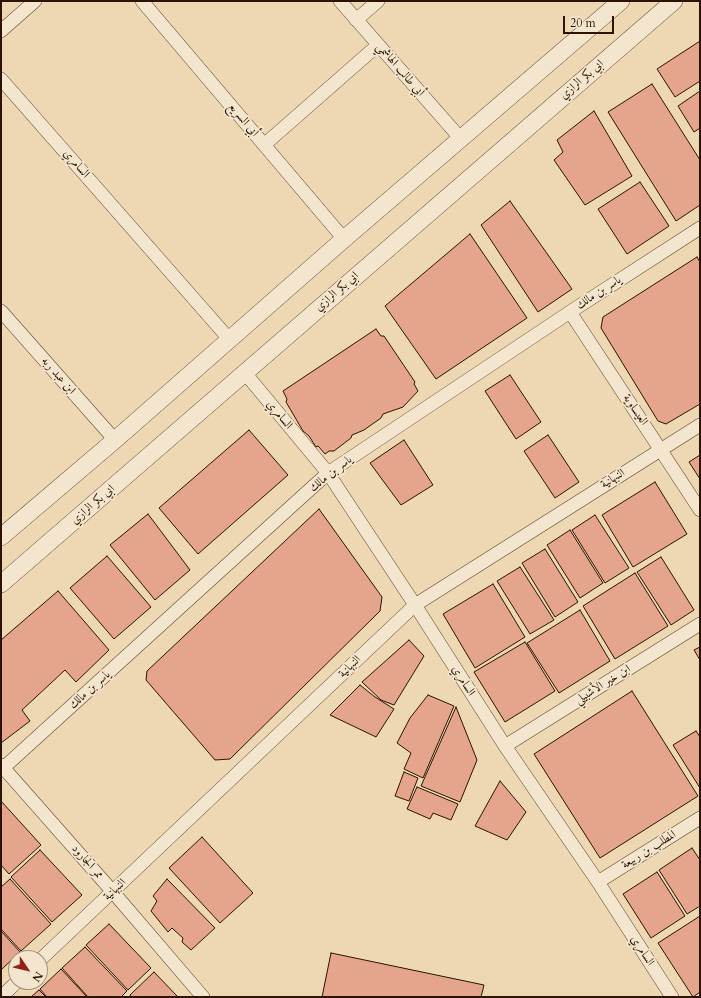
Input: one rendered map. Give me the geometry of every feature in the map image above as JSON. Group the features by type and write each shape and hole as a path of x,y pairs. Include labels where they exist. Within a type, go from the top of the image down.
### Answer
{"street":[{"path":"1,31 35,1"},
{"name":"أبي السريع","path":"142,1 344,239"},
{"name":"أبي طالب الهاشمي","path":"340,1 461,139"},
{"path":"356,20 378,1"},
{"path":"1,537 621,1"},
{"name":"ابي بكر الرازي","path":"1,584 674,1"},
{"path":"264,145 378,45"},
{"name":"السامري","path":"1,79 230,340"},
{"name":"ياسر بن مالك","path":"2,768 328,473 570,312 700,228"},
{"name":"ابن عبد ربه","path":"1,311 115,440"},
{"name":"العيساوية","path":"570,312 700,510"},
{"name":"السامري","path":"245,373 328,473 505,746 598,882 672,997"},
{"name":"النبهانية","path":"48,953 114,892 415,605 700,424"},
{"name":"ابن خير الأشبيلي","path":"505,746 700,624"},
{"name":"ممر الجارود","path":"2,768 114,892 203,997"},
{"name":"المطلب بن ربيعة","path":"598,882 700,818"},
{"path":"1,997 8,990"}],"building":[{"path":"700,41 700,81 675,97 657,69"},
{"path":"652,84 700,160 700,205 676,221 608,112"},
{"path":"700,91 700,128 694,132 678,106"},
{"path":"594,111 632,176 585,205 554,160 563,152 557,140"},
{"path":"640,182 669,226 627,254 598,209"},
{"path":"510,201 572,289 538,312 481,225"},
{"path":"470,234 527,318 436,379 385,306"},
{"path":"697,257 700,262 700,404 666,424 658,421 601,328 603,317"},
{"path":"376,329 381,336 384,336 415,382 414,384 418,391 403,407 383,414 381,418 364,430 352,435 351,438 334,451 329,451 325,454 318,446 316,447 309,436 303,431 286,402 287,399 283,391"},
{"path":"510,375 541,422 516,439 485,391"},
{"path":"249,430 288,475 198,554 159,508"},
{"path":"548,435 579,482 555,498 524,451"},
{"path":"404,440 433,485 401,505 370,463"},
{"path":"700,455 700,479 689,462"},
{"path":"655,482 687,534 633,567 602,515"},
{"path":"319,509 382,597 380,611 230,759 215,760 146,680 147,671"},
{"path":"148,514 190,570 155,600 110,545"},
{"path":"595,515 629,568 605,583 572,530"},
{"path":"570,530 603,583 580,598 547,545"},
{"path":"545,549 578,602 555,617 522,563"},
{"path":"107,556 151,607 114,639 70,588"},
{"path":"661,557 694,610 671,625 637,572"},
{"path":"520,567 554,620 530,634 497,581"},
{"path":"635,573 668,626 615,659 583,606"},
{"path":"493,584 525,637 475,668 443,614"},
{"path":"58,591 109,650 76,682 65,670 22,710 30,721 1,743 1,640"},
{"path":"580,610 610,661 559,693 527,643"},
{"path":"409,640 424,656 394,705 381,700 362,682"},
{"path":"525,642 555,691 505,722 474,672"},
{"path":"700,647 700,660 694,650"},
{"path":"360,685 394,709 376,737 330,715"},
{"path":"632,691 698,796 600,858 534,754"},
{"path":"428,695 454,706 423,778 404,769 411,753 397,743 410,718"},
{"path":"456,707 477,760 460,802 421,786"},
{"path":"696,731 700,737 700,788 673,745"},
{"path":"404,772 418,778 409,801 395,796"},
{"path":"500,781 526,812 507,840 475,826"},
{"path":"417,787 458,804 451,820 433,813 430,819 407,809"},
{"path":"1,801 41,845 9,874 1,865"},
{"path":"202,837 253,893 220,923 169,868"},
{"path":"692,848 700,860 700,906 687,914 659,870"},
{"path":"40,850 82,895 52,922 11,877"},
{"path":"657,872 685,916 651,938 623,894"},
{"path":"10,879 51,924 22,950 20,950 1,929 1,887"},
{"path":"167,879 215,928 191,950 182,942 183,938 172,928 168,932 151,911 157,901 153,896"},
{"path":"700,916 700,992 693,997 658,943"},
{"path":"109,924 151,968 128,990 86,945"},
{"path":"1,931 18,950 8,950 8,963 1,970"},
{"path":"85,947 127,991 121,997 88,997 62,968"},
{"path":"331,953 484,985 481,997 322,997"},
{"path":"61,969 87,997 47,997 41,990 48,990 48,981"},
{"path":"154,972 178,997 131,997 130,995"},
{"path":"39,990 46,997 31,997"}]}
